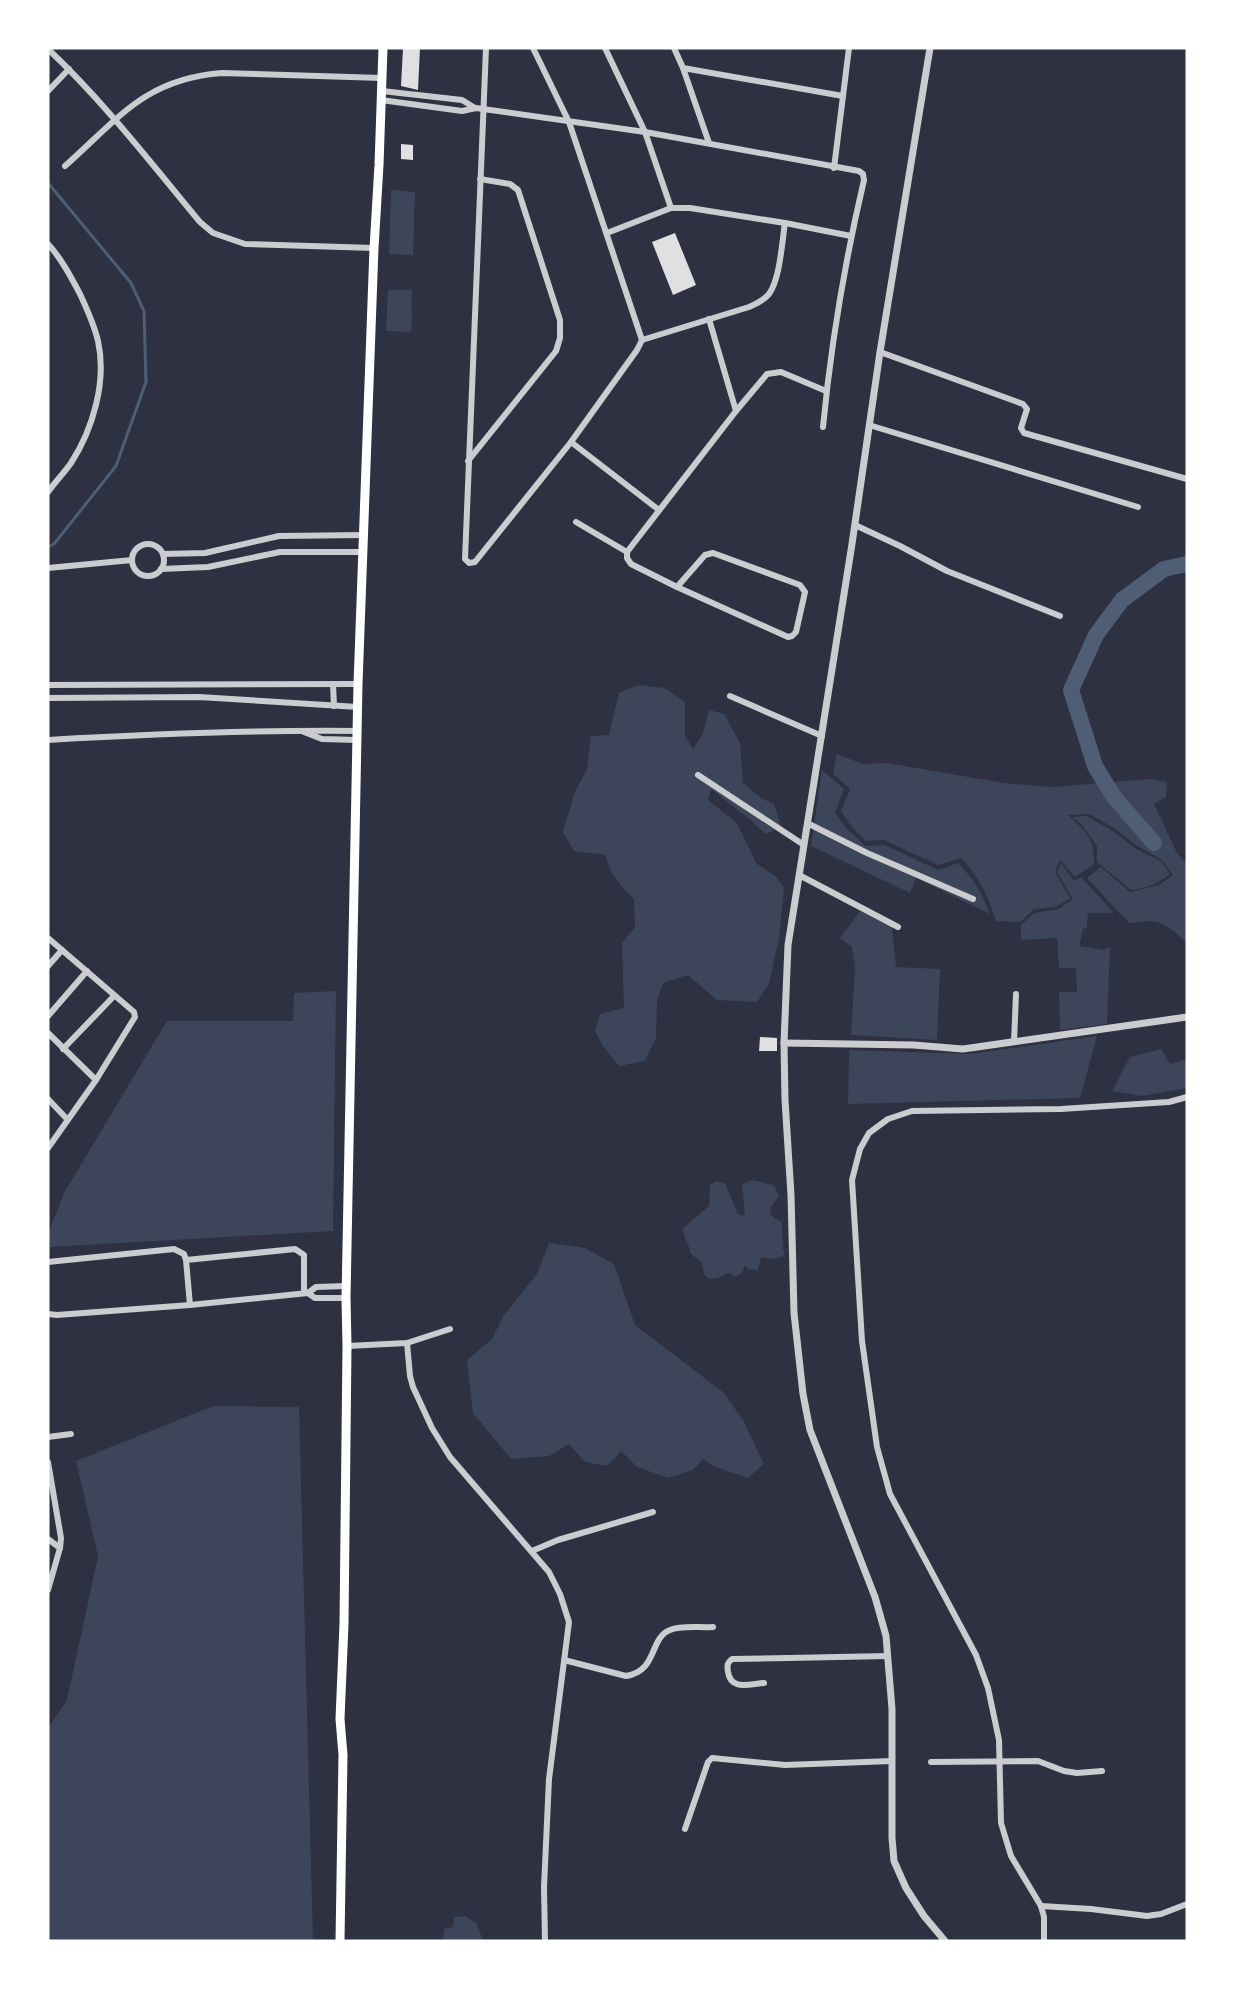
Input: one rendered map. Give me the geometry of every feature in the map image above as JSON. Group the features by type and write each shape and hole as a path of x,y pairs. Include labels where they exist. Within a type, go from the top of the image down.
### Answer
{"highway":[{"path":"339,1941 343,1755 340,1719 344,1624 346,1286 358,684 383,48"}],"street":[{"path":"486,48 479,108 480,179 465,559 469,563 475,562 571,442 642,340 569,122 533,48"},
{"path":"605,48 645,132 671,208"},
{"path":"674,48 709,143"},
{"path":"834,168 849,48"},
{"path":"930,48 880,352 809,824 788,945 784,1043 794,1313 803,1394 810,1430 874,1597 886,1636 892,1709 894,1861 906,1888 924,1916 945,1941"},
{"path":"48,49 116,120 200,222 213,232 245,244 374,248"},
{"path":"683,68 843,96"},
{"path":"48,91 69,69"},
{"path":"65,166 130,105 178,80 199,75 233,73 382,78"},
{"path":"382,96 462,111 479,108"},
{"path":"382,96 462,100 479,108 645,132 858,171 863,174 864,180 851,236 826,391 823,427"},
{"path":"468,461 556,351 561,330 560,320 518,190 510,184 480,179"},
{"path":"606,233 671,208 690,208 851,236"},
{"path":"642,340 760,302 769,294 775,282 785,223"},
{"path":"48,244 75,284 92,320 99,343 101,369 97,404 85,435 71,463 48,492"},
{"path":"709,319 736,411"},
{"path":"880,352 1023,404 1027,409 1021,428 1024,433 1187,479"},
{"path":"677,587 705,555 713,553 800,585 805,592 796,632 788,637 677,587 631,564 627,558 627,552 767,374 781,372 826,391"},
{"path":"869,425 1138,507"},
{"path":"571,442 659,510"},
{"path":"576,522 627,552"},
{"path":"855,525 947,571 1060,616"},
{"path":"163,554 205,553 279,536 364,536"},
{"path":"279,536 280,552"},
{"path":"144,544 155,545 163,554 161,569 145,576 137,571 132,560 135,549 144,544"},
{"path":"161,569 208,567 280,552 363,552"},
{"path":"48,568 132,560"},
{"path":"333,684 334,706"},
{"path":"48,685 358,684"},
{"path":"730,696 822,736"},
{"path":"48,698 200,697 358,707"},
{"path":"48,740 132,735 300,731 357,736"},
{"path":"698,775 804,845"},
{"path":"809,824 867,854 974,899"},
{"path":"799,875 898,927"},
{"path":"48,938 134,1012 135,1017 96,1080 48,1148"},
{"path":"48,966 62,950"},
{"path":"48,1016 87,971"},
{"path":"1014,1042 1016,994"},
{"path":"63,1049 114,996"},
{"path":"784,1043 963,1049 1187,1017"},
{"path":"48,1033 96,1080"},
{"path":"1044,1941 1044,1917 1041,1906 1011,1856 1000,1823 999,1740 988,1688 976,1655 890,1494 878,1447 862,1341 852,1180 860,1149 869,1133 888,1119 912,1111 1061,1109 1169,1102 1187,1097"},
{"path":"48,1099 67,1119"},
{"path":"48,1262 174,1249 184,1254 186,1260 190,1305"},
{"path":"186,1260 295,1249 304,1255 306,1293"},
{"path":"48,1314 190,1305 306,1293 316,1287 346,1286"},
{"path":"306,1293 315,1298 346,1298"},
{"path":"347,1346 407,1343 450,1329"},
{"path":"407,1343 413,1387 432,1428 450,1457 532,1551 555,1582 569,1622 549,1779 544,1887 545,1941"},
{"path":"48,1437 71,1434"},
{"path":"48,1462 61,1538 48,1589"},
{"path":"532,1551 568,1537 653,1512"},
{"path":"48,1539 60,1548"},
{"path":"564,1660 626,1676 635,1675 644,1668 666,1632 672,1629 713,1627"},
{"path":"764,1683 736,1685 732,1683 727,1666 729,1662 732,1659 888,1656"},
{"path":"685,1829 708,1762 712,1758 785,1765 892,1761"},
{"path":"931,1762 1038,1761 1064,1771 1077,1773 1101,1771"},
{"path":"1041,1906 1091,1908 1147,1916 1161,1914 1187,1904"}],"shaded area":[{"path":"391,190 415,192 413,255 389,254"},
{"path":"388,290 412,290 411,332 386,331"},
{"path":"639,685 664,688 685,702 685,736 693,749 703,733 709,710 724,714 740,743 743,783 761,798 774,804 781,827 766,834 711,789 708,800 737,823 756,863 776,877 784,887 779,938 769,984 757,1002 717,1000 688,975 663,983 657,1001 656,1038 645,1061 619,1066 603,1046 595,1031 600,1014 624,1008 622,943 635,927 634,899 612,873 606,855 574,851 563,832 574,794 587,769 591,736 609,735 619,693"},
{"path":"837,754 863,764 887,763 1004,783 1053,787 1149,779 1167,782 1166,797 1154,804 1177,853 1187,864 1187,943 1167,926 1156,922 1129,923 1087,878 1101,867 1130,892 1159,885 1173,875 1162,860 1089,814 1068,815 1088,836 1093,848 1094,864 1075,877 1060,860 1055,872 1070,898 1056,907 1034,909 1020,922 996,921 982,887 961,858 938,865 884,840 866,841 851,826 841,811 850,789 833,774"},
{"path":"822,770 844,789 835,813 846,828 866,846 885,845 938,870 958,863 977,887 990,914 916,878 910,893 811,846"},
{"path":"1087,816 1114,832 1136,849 1161,861 1170,874 1152,885 1131,890 1097,862 1097,846 1081,824 1072,817"},
{"path":"1061,863 1074,881 1081,877 1114,913 1088,913 1087,928 1083,929 1079,946 1103,950 1110,947 1107,1024 1060,1030 1059,992 1077,992 1076,968 1059,968 1057,938 1021,940 1021,925 1034,913 1059,909 1073,899 1057,872"},
{"path":"860,911 892,927 896,967 940,969 937,1040 851,1035 855,967 852,947 840,938"},
{"path":"336,991 333,1231 50,1247 49,1231 64,1193 167,1021 293,1021 294,993"},
{"path":"1097,1036 1080,1098 848,1104 849,1050 970,1054"},
{"path":"1161,1049 1170,1064 1187,1059 1187,1088 1142,1096 1112,1091 1130,1057"},
{"path":"752,1180 774,1185 779,1196 771,1207 770,1213 782,1222 785,1252 783,1257 768,1259 761,1257 758,1270 748,1269 745,1265 742,1273 735,1276 729,1273 709,1279 704,1274 702,1263 690,1253 683,1228 709,1206 710,1185 717,1181 725,1184 738,1214 742,1216 745,1213 742,1184"},
{"path":"549,1243 585,1248 614,1264 635,1325 723,1392 743,1420 764,1464 748,1478 713,1466 703,1459 693,1470 668,1478 637,1467 621,1451 607,1466 585,1462 569,1444 549,1456 511,1459 473,1413 467,1360 492,1339 504,1315 537,1274"},
{"path":"213,1406 299,1407 313,1941 48,1941 48,1728 67,1700 98,1556 76,1461"},
{"path":"466,1916 477,1924 483,1941 443,1941 444,1929 453,1927 454,1917"}],"building":[{"path":"403,48 420,48 418,90 401,86"},
{"path":"401,144 413,145 413,160 401,159"},
{"path":"675,233 696,285 673,295 652,242"},
{"path":"760,1037 777,1038 777,1051 759,1051"}],"waterway":[{"path":"48,183 131,283 144,311 146,382 116,466 54,544 48,547"},
{"path":"1154,843 1114,797 1095,766 1071,690 1096,635 1122,600 1164,569 1187,564"}]}
